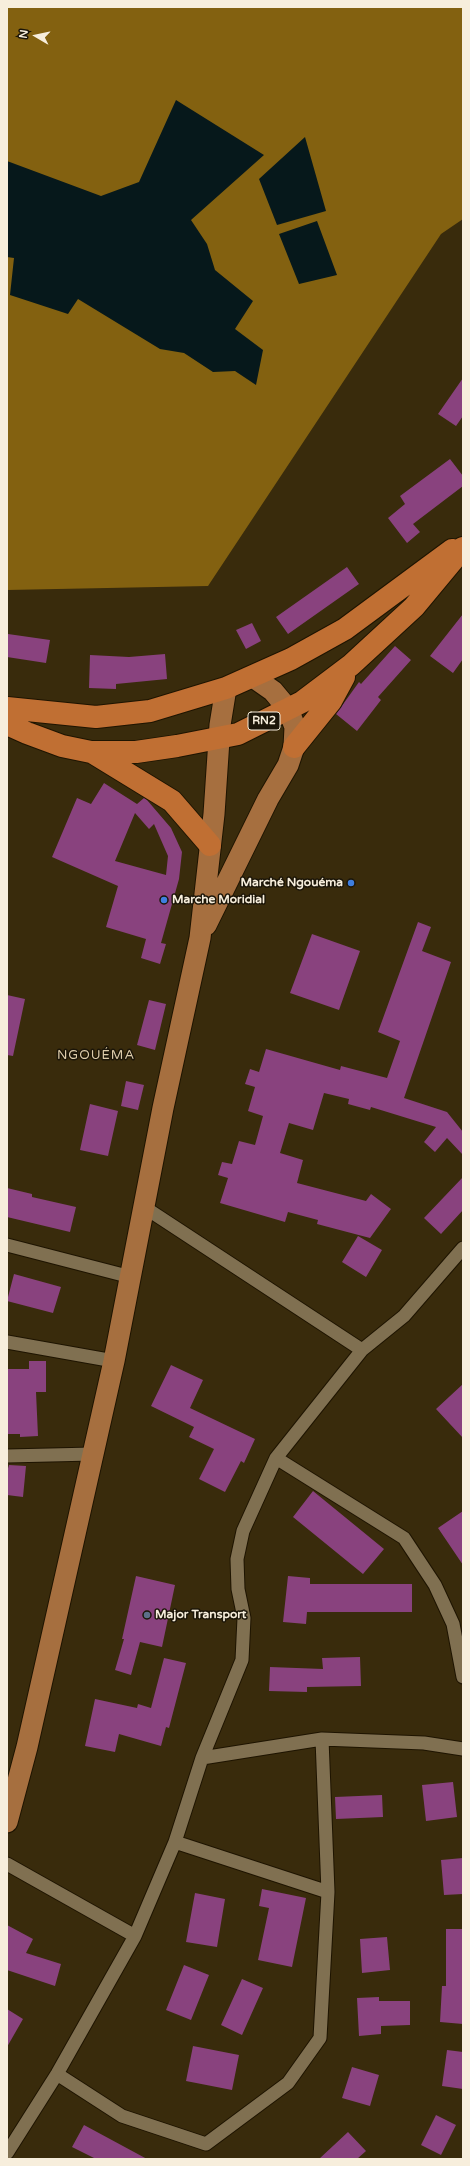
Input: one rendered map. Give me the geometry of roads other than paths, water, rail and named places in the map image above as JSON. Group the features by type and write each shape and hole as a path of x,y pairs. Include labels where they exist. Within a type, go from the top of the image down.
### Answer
{"highway":[{"path":"7,708 96,717 150,711 226,688 291,660 345,629 463,542"},
{"name":"RN2","path":"7,724 27,734 62,746 91,752 136,752 238,734 318,692 351,665 414,607 463,548"},
{"path":"294,747 331,701 351,665"},
{"path":"91,752 172,801 210,845"}],"main road":[{"path":"200,938 268,799 288,765 294,747 295,727 288,709 273,691 253,677"},
{"path":"7,1822 27,1747 114,1361 164,1100 200,938 219,738 226,688"}],"street":[{"path":"144,1207 362,1350"},
{"path":"7,1245 131,1277"},
{"path":"7,2153 57,2074 135,1936 175,1842 202,1758 242,1660 244,1618 238,1589 237,1559 243,1531 276,1458 362,1350 404,1316 463,1248"},
{"path":"7,1342 114,1361"},
{"path":"7,1456 93,1454"},
{"path":"276,1458 404,1538 435,1585 453,1624 463,1677"},
{"path":"202,1758 322,1739 424,1743 463,1749"},
{"path":"57,2074 122,2116 206,2144 288,2083 320,2038 328,1892 322,1739"},
{"path":"175,1842 328,1892"},
{"path":"7,1864 135,1936"}],"place":[{"name":"Marché Ngouéma","path":"351,883"},
{"name":"Marche Moridial","path":"164,900"},
{"name":"Major Transport","path":"147,1615"}],"district":[{"name":"NGOUÉMA","path":"96,1056"}]}
